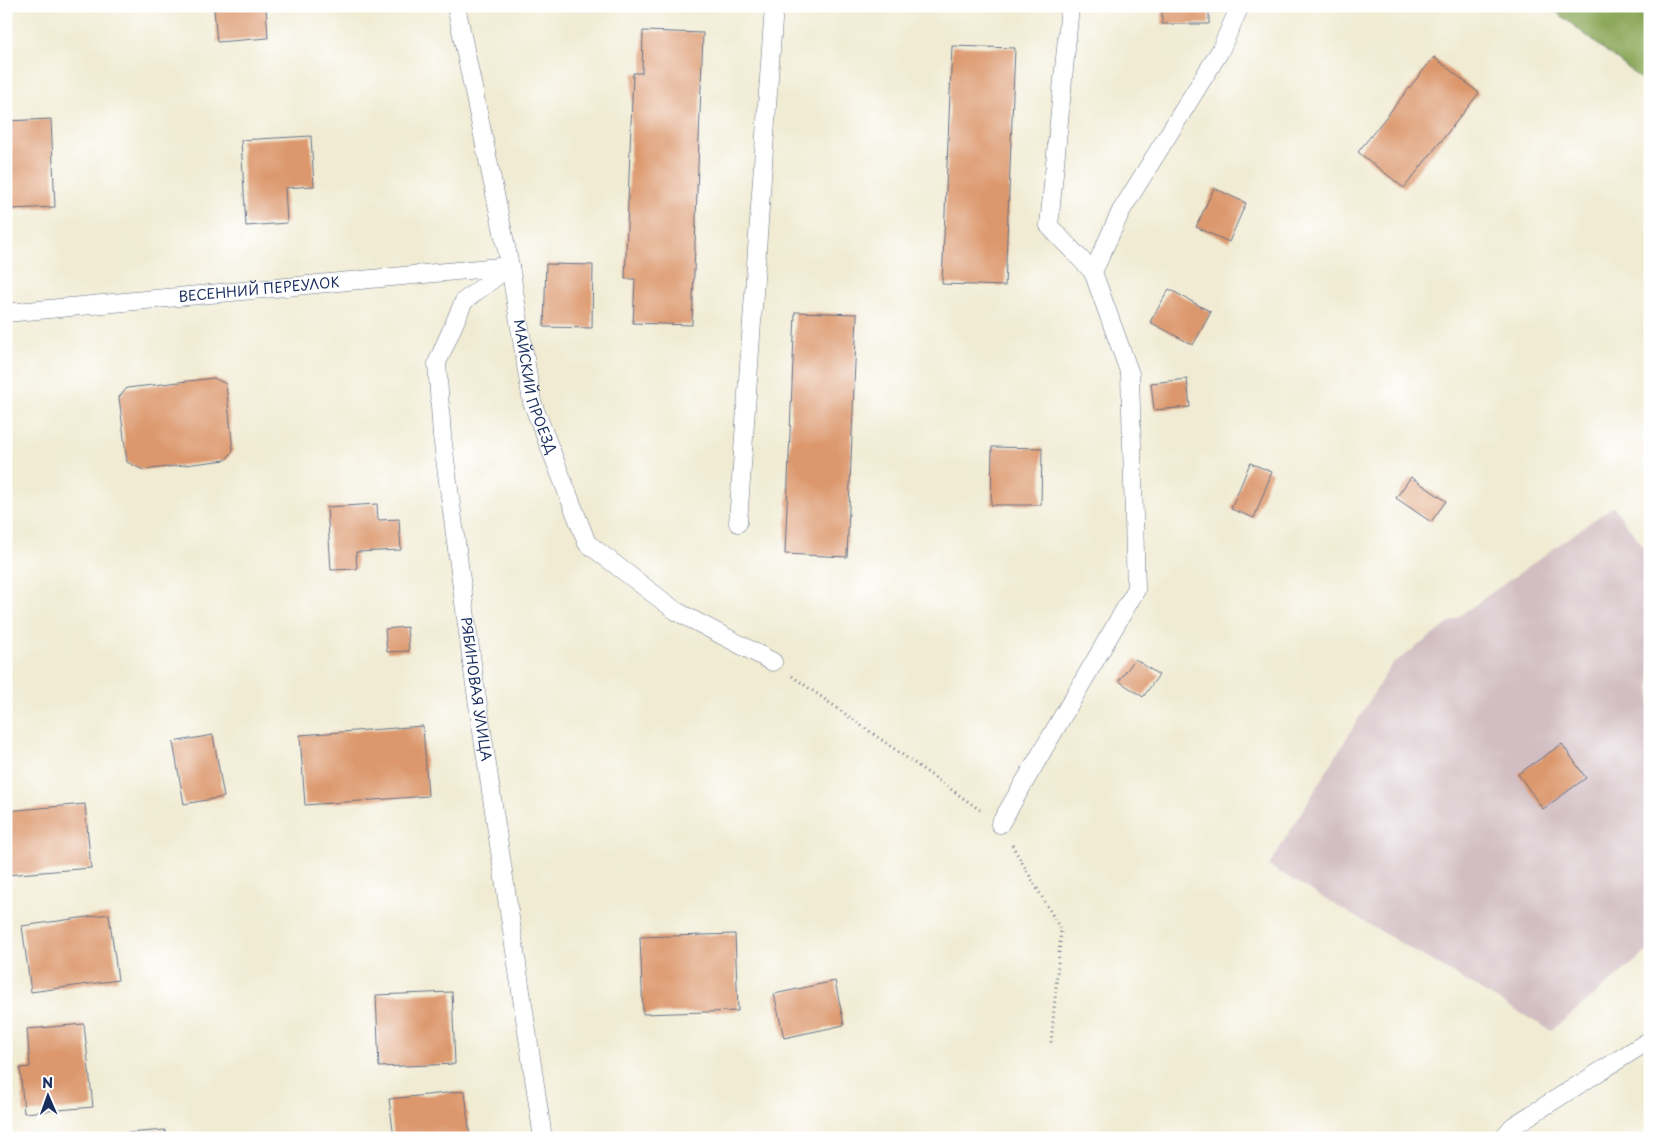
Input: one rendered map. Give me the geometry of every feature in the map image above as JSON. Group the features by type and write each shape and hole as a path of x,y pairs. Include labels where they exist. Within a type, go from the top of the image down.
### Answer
{"lane":[{"name":"МАЙСКИЙ ПРОЕЗД","path":"456,6 510,266 532,402 587,543 676,611 773,662"},
{"path":"738,523 774,6"},
{"path":"1000,824 1136,590 1130,374 1093,272 1049,226 1070,6"},
{"path":"1093,272 1121,211 1220,51 1240,6"},
{"name":"ВЕСЕННИЙ ПЕРЕУЛОК","path":"6,312 510,266"},
{"name":"РЯБИНОВАЯ УЛИЦА","path":"510,266 464,301 437,363 442,436 474,678 543,1138"},
{"path":"1503,1138 1513,1126 1650,1040"}],"path":[{"path":"773,662 1000,824 1061,930 1051,1043"}],"shaded area":[{"path":"1613,506 1650,556 1650,949 1551,1031 1269,866 1391,665"}],"green space":[{"path":"1549,6 1650,6 1650,86"}],"building":[{"path":"224,6 266,6 268,38 217,42 214,9 224,8"},
{"path":"1162,6 1223,6 1223,12 1209,12 1209,24 1162,24"},
{"path":"643,31 703,33 692,325 633,323 635,279 625,279 633,73 642,73"},
{"path":"952,46 1015,48 1005,286 942,284"},
{"path":"1434,57 1479,93 1404,188 1358,152"},
{"path":"51,119 55,207 10,209 11,225 6,226 6,121"},
{"path":"311,136 314,186 285,188 287,223 246,226 241,140"},
{"path":"1214,188 1246,203 1229,242 1196,227"},
{"path":"546,264 593,265 592,328 544,327"},
{"path":"1169,289 1211,312 1193,345 1150,322"},
{"path":"795,312 857,314 847,557 785,554"},
{"path":"214,378 226,384 233,451 226,460 143,470 127,462 119,397 127,388"},
{"path":"1187,379 1190,407 1154,410 1151,383"},
{"path":"992,447 1042,448 1041,505 991,505"},
{"path":"1250,463 1272,472 1254,518 1231,509"},
{"path":"1411,477 1446,501 1431,522 1396,498"},
{"path":"377,504 378,520 399,519 401,550 356,552 357,569 331,570 327,507"},
{"path":"407,627 409,651 387,652 385,629"},
{"path":"1135,659 1159,675 1143,697 1119,681"},
{"path":"423,726 428,796 305,805 300,735"},
{"path":"213,735 224,797 184,804 173,742"},
{"path":"1562,744 1586,778 1543,809 1518,774"},
{"path":"85,804 91,868 6,875 6,811"},
{"path":"109,914 118,980 31,992 22,926"},
{"path":"735,934 738,1011 643,1014 640,937"},
{"path":"835,981 844,1025 784,1038 774,994"},
{"path":"452,992 455,1064 379,1067 376,995"},
{"path":"84,1024 93,1107 24,1113 20,1068 30,1067 27,1029"},
{"path":"465,1091 470,1138 394,1138 389,1099"},
{"path":"165,1130 166,1138 105,1138 104,1135"}]}
